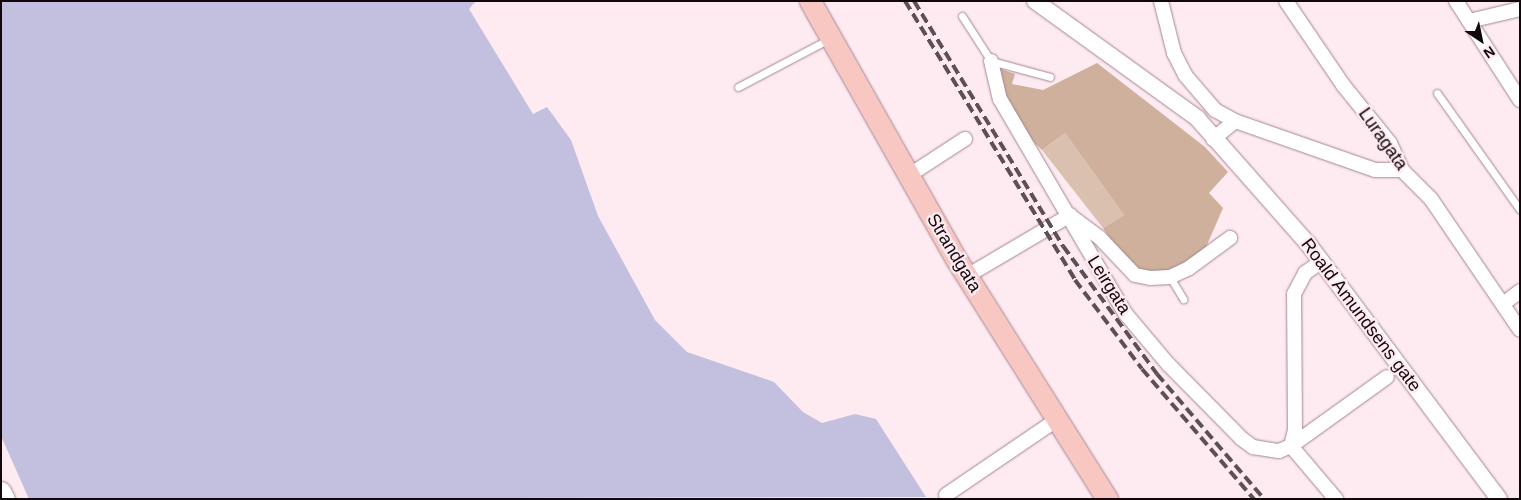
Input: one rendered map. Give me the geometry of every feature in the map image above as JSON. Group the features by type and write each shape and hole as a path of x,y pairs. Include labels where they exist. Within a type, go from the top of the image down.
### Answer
{"main road":[{"name":"Strandgata","path":"810,1 908,176 967,276 1055,422 1107,499"},
{"path":"1,491 5,499"}],"street":[{"name":"Roald Amundsens gate","path":"1035,1 1130,72 1154,98 1213,140 1322,261 1499,499"},
{"path":"1161,1 1174,53 1185,75 1216,110 1235,121 1375,170 1402,170"},
{"name":"Luragata","path":"1286,1 1343,85 1390,143 1402,170 1431,199 1518,325"},
{"path":"1456,1 1520,100"},
{"path":"1469,21 1520,9"},
{"name":"Leirgata","path":"991,61 1000,99 1070,215 1120,305 1168,364 1253,446 1279,451 1290,446"},
{"path":"1213,140 1235,121"},
{"path":"908,176 965,139"},
{"path":"967,276 1070,215 1100,237 1135,275 1170,277 1230,238"},
{"path":"1290,446 1295,430 1294,294 1305,273 1322,261"},
{"path":"1503,304 1520,291"},
{"path":"1290,446 1387,377"},
{"path":"946,495 1055,422"},
{"path":"1290,446 1336,499"}],"lane":[{"path":"962,16 991,61 1050,78"},
{"path":"738,87 830,39"},
{"path":"1437,93 1520,210"},
{"path":"1170,277 1184,299"}],"shaded area":[{"path":"1,1 476,1 469,9 533,114 547,107 571,140 598,216 655,320 687,352 774,382 803,412 822,423 855,414 876,419 926,497 29,499 1,436"},
{"path":"1097,63 1205,147 1228,172 1209,193 1223,208 1204,252 1167,274 1131,269 1103,228 1124,215 1065,133 1042,150 1021,130 1004,97 998,68 1015,74 1012,84 1043,90"},
{"path":"1065,133 1124,215 1103,228 1042,150"}],"railway":[{"path":"905,1 1075,280 1142,369 1254,499"},
{"path":"914,1 1063,246 1157,374 1264,499"}]}
